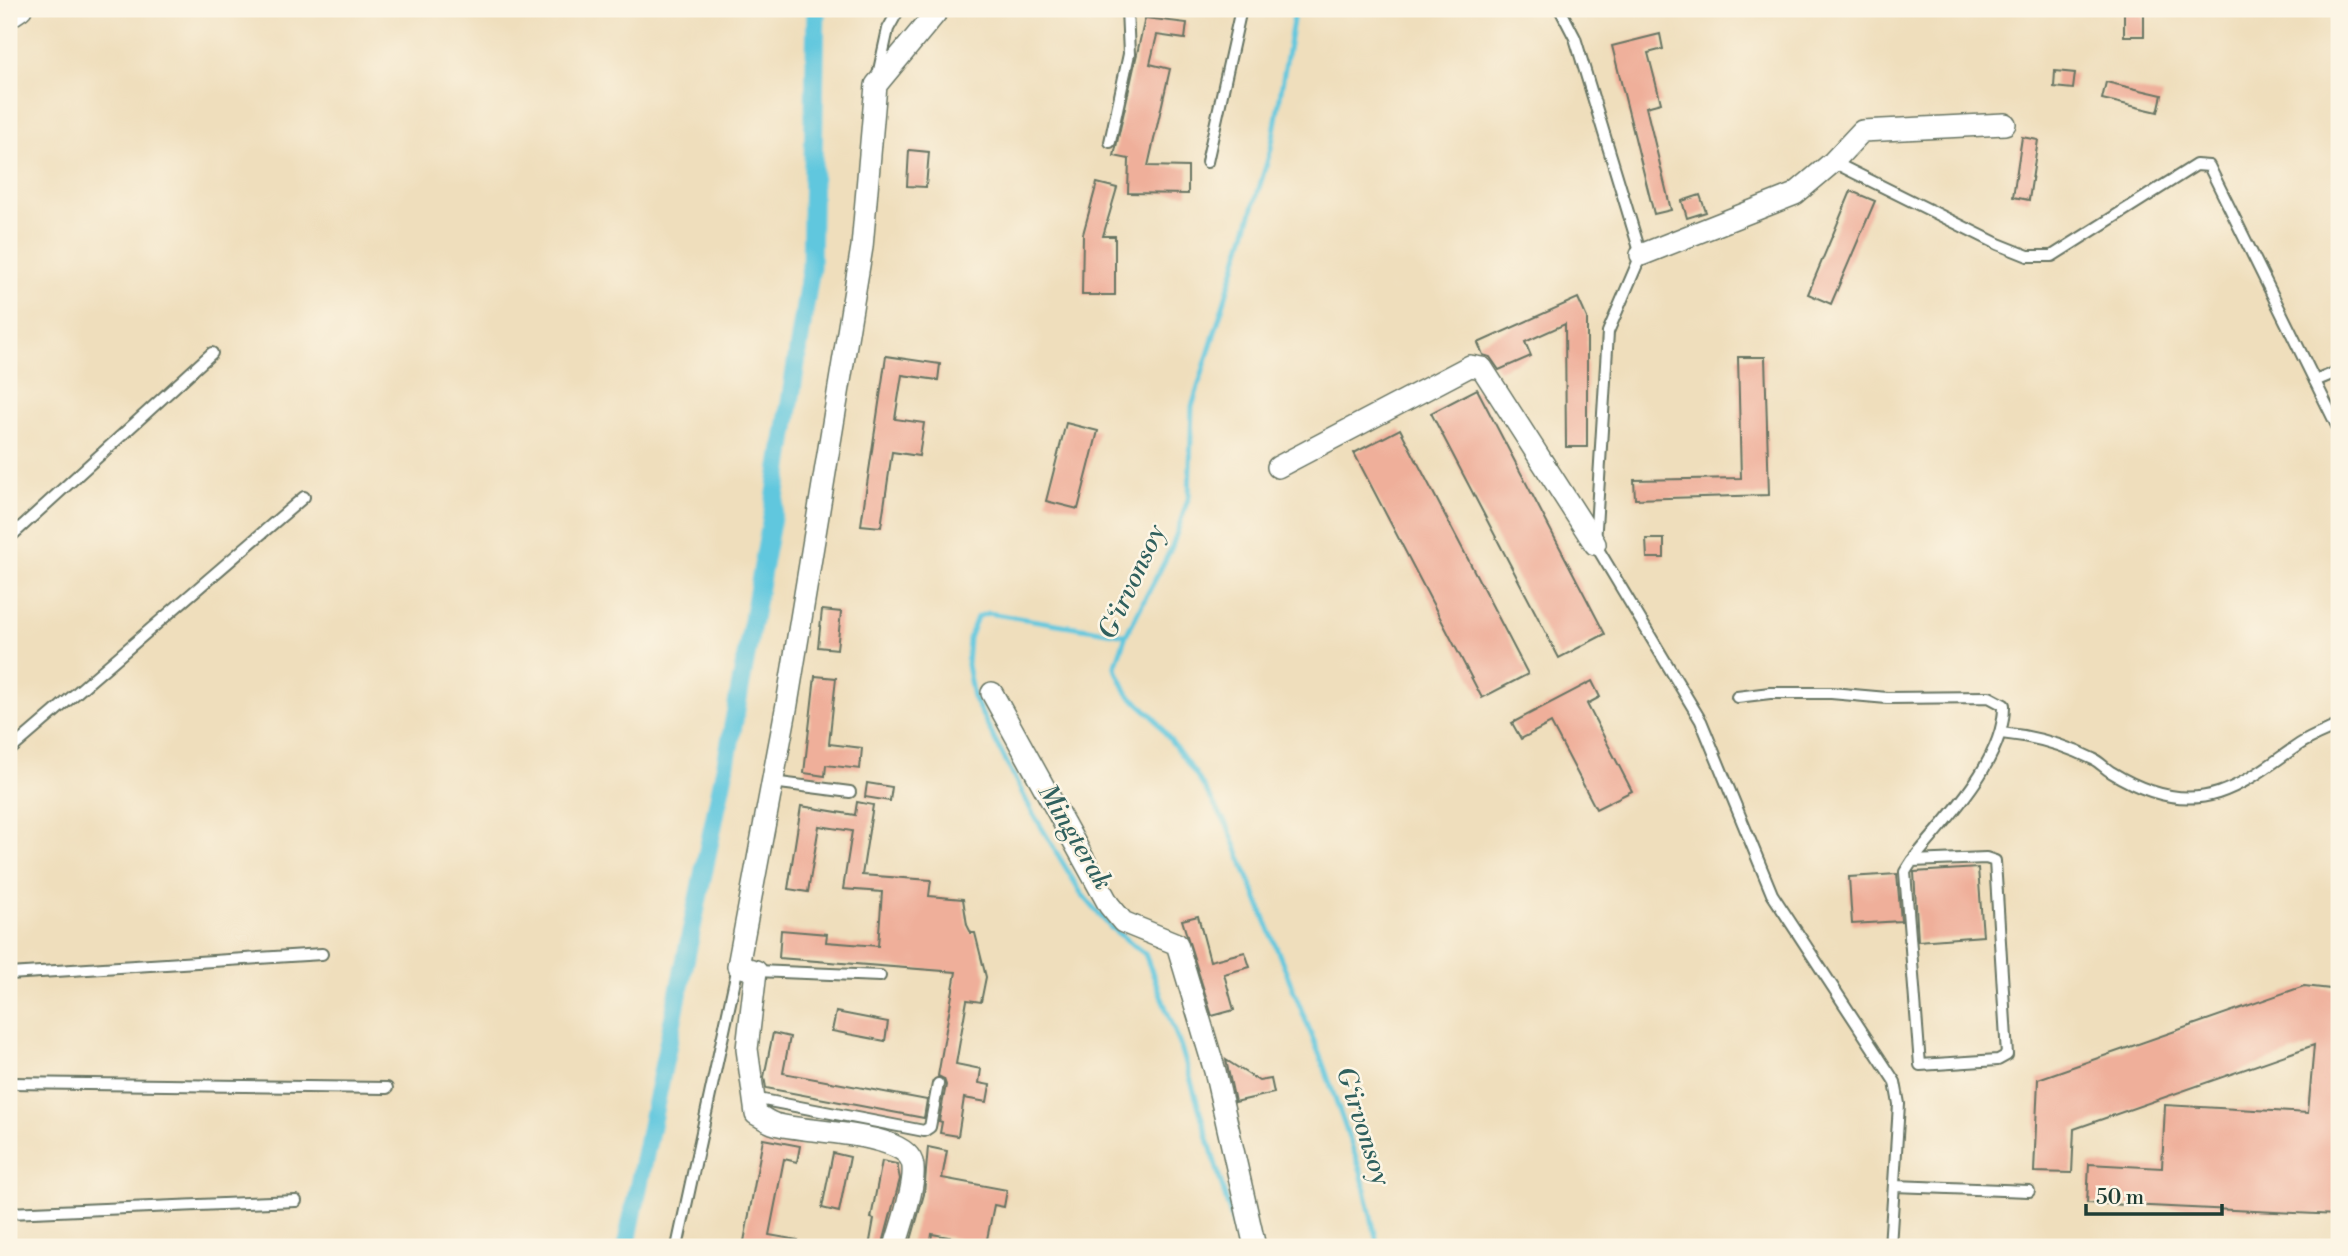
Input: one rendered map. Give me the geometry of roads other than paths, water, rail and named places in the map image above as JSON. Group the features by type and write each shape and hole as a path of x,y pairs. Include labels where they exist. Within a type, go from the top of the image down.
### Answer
{"street":[{"path":"9,17 21,9"},
{"path":"895,1247 913,1179 913,1163 906,1153 889,1142 774,1124 756,1114 747,1049 747,968 772,782 862,247 876,85 939,9"},
{"path":"1641,255 1795,194 1833,162 1862,131 1872,128 2005,124"},
{"path":"1278,467 1470,366 1482,368 1595,544"},
{"path":"992,693 1109,905 1123,922 1177,944 1215,1071 1255,1247"}],"lane":[{"path":"876,85 888,29 899,9"},
{"path":"1110,142 1129,54 1127,9"},
{"path":"1207,162 1241,9"},
{"path":"1560,9 1575,38 1641,255 1608,332 1595,544 1701,721 1772,894 1895,1082 1899,1104 1890,1247"},
{"path":"1833,162 1998,244 2028,256 2052,256 2196,165 2208,166 2339,430"},
{"path":"9,538 212,354"},
{"path":"2315,381 2339,371"},
{"path":"9,751 304,497"},
{"path":"1737,697 1770,693 1831,693 1887,698 1989,696 2004,705 2001,733 1964,797 1912,861 1905,872 1920,1065 1998,1060 2007,1055 1995,861 1986,858 1912,861"},
{"path":"2001,733 2028,736 2053,744 2095,760 2109,771 2160,794 2186,797 2215,794 2248,780 2302,742 2339,725"},
{"path":"772,782 850,792"},
{"path":"9,974 322,954"},
{"path":"677,1247 747,968 880,976"},
{"path":"9,1083 387,1088"},
{"path":"753,1098 924,1131 929,1127 938,1084"},
{"path":"1894,1186 2029,1191"},
{"path":"9,1213 296,1201"}],"waterway":[{"path":"626,1247 727,758 773,512 811,267 816,9"},
{"name":"G‘irvonsoy","path":"1295,9 1271,149 1192,407 1189,496 1172,547 1126,635 1115,667 1127,693 1152,715 1197,776 1228,827 1322,1061 1361,1172 1378,1247"},
{"name":"Mingterak","path":"1126,635 988,613 977,617 969,638 967,665 973,697 1031,810 1081,893 1110,927 1145,954 1181,1047 1240,1247"}]}
